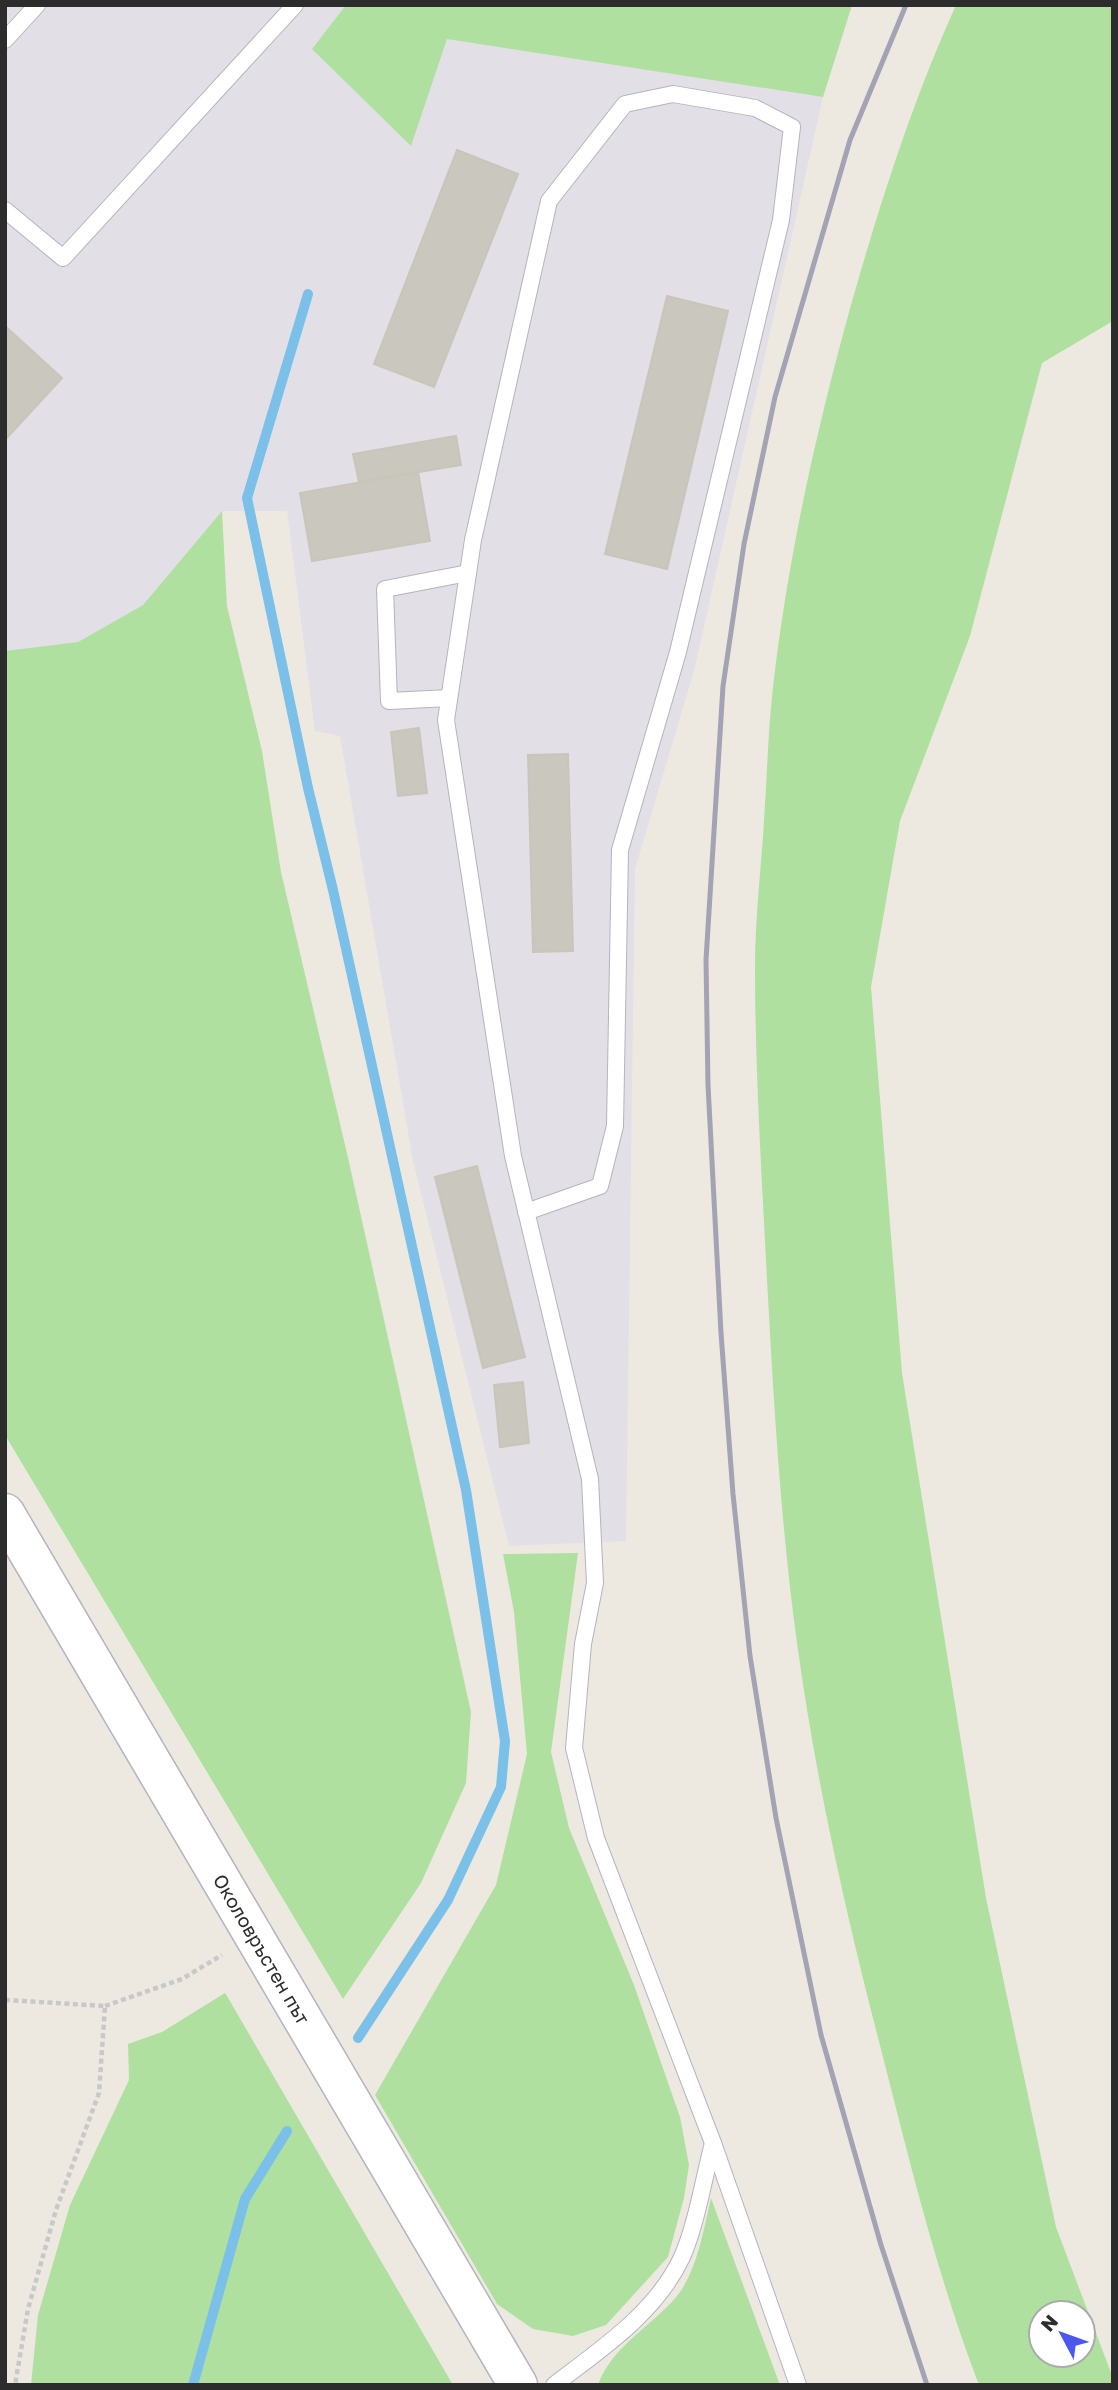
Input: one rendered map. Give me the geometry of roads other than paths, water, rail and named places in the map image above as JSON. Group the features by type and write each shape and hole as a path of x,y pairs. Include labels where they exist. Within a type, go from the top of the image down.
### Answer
{"main road":[{"name":"Околовръстен път","path":"5,1513 518,2385"}],"lane":[{"path":"5,40 37,5"},
{"path":"5,210 63,258 295,5"},
{"path":"526,1212 600,1186 615,1126 620,849 678,652 782,220 792,127 755,108 673,94 625,104 549,201 473,540 446,720 513,1156 526,1212 590,1479 595,1583 583,1644 574,1748 596,1838 713,2143 798,2385"},
{"path":"449,698 389,701 384,589 468,573"},
{"path":"554,2385 616,2338 658,2297 682,2257 713,2143"}],"waterway":[{"path":"308,294 247,498 308,788 466,1490 505,1741 501,1787 448,1900 358,2038"},
{"path":"193,2385 245,2199 287,2131"}],"railway":[{"path":"906,5 850,140 775,397 744,544 723,686 706,960 708,1085 721,1333 733,1494 750,1656 776,1818 821,2035 881,2245 927,2385"}]}
